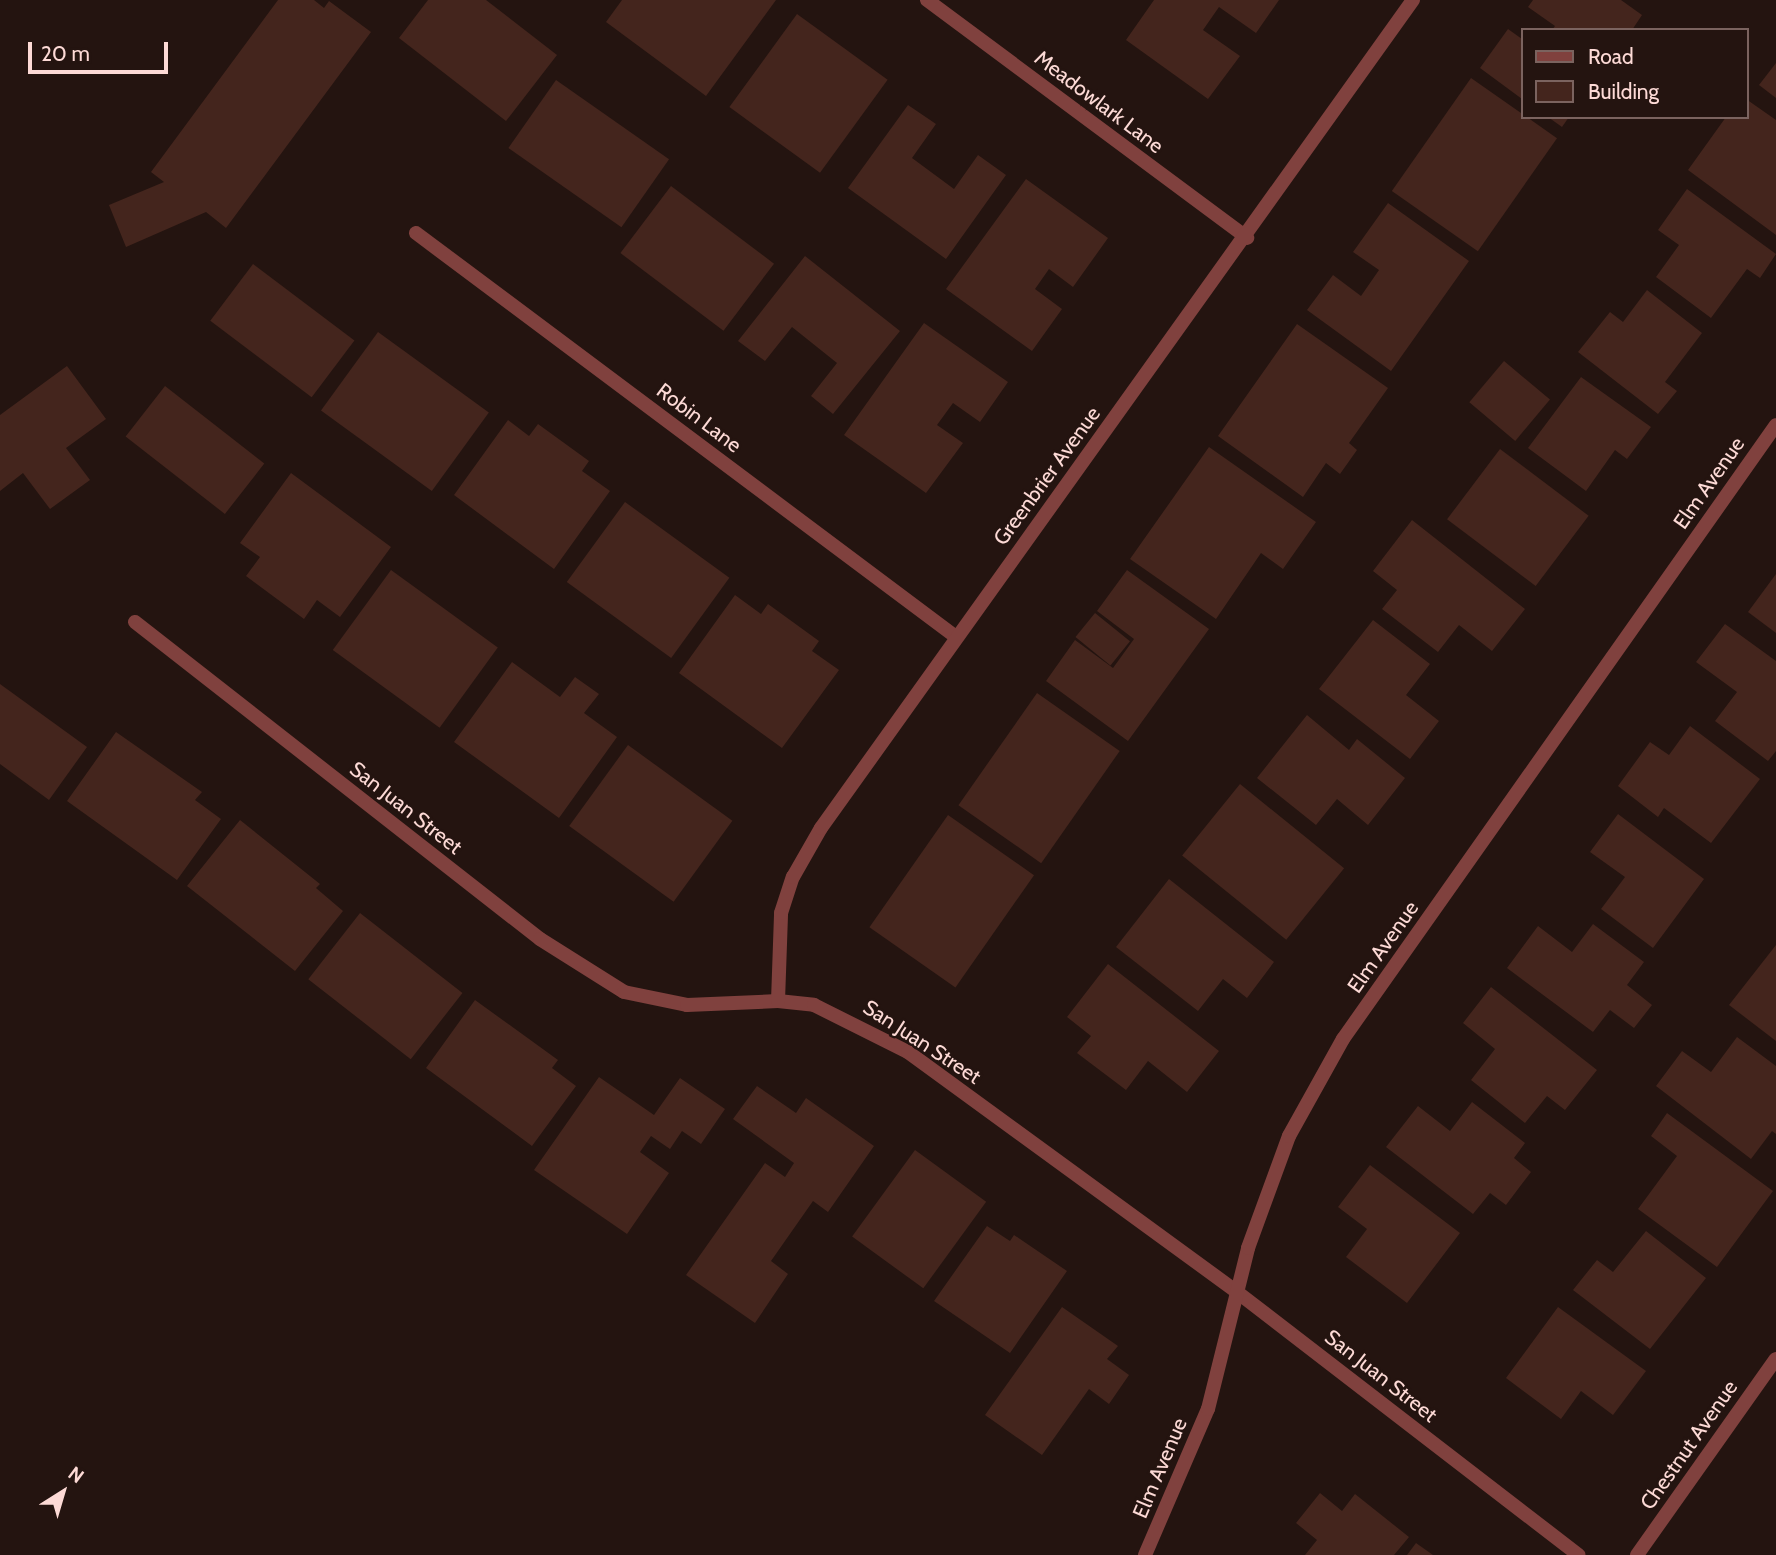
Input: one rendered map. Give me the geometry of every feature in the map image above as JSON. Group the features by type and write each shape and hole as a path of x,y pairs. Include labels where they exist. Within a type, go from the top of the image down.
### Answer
{"street":[{"name":"Meadowlark Lane","path":"927,0 1247,238"},
{"name":"Greenbrier Avenue","path":"778,1001 781,913 793,877 956,637 1247,238 1413,0"},
{"name":"Robin Lane","path":"416,233 956,637"},
{"name":"Elm Avenue","path":"1144,1555 1208,1409 1237,1292 1289,1136 1343,1039 1776,425"},
{"name":"San Juan Street","path":"135,622 540,939 624,992 687,1005 778,1001 814,1006 851,1020 908,1052 1237,1292 1578,1555"},
{"name":"Chestnut Avenue","path":"1637,1555 1776,1359"}],"building":[{"path":"278,0 314,0 324,8 329,1 371,32 226,228 206,212 126,247 109,205 164,182 151,172"},
{"path":"428,0 486,0 557,55 506,121 399,38"},
{"path":"622,0 776,0 706,96 606,22"},
{"path":"1154,0 1279,0 1256,33 1219,7 1203,30 1240,56 1208,99 1126,40"},
{"path":"1533,0 1621,0 1642,15 1633,28 1554,28 1555,26 1528,7"},
{"path":"797,14 888,80 820,173 729,107"},
{"path":"1508,29 1520,38 1520,98 1480,68"},
{"path":"1776,63 1776,98 1759,85"},
{"path":"1471,78 1520,112 1520,119 1530,119 1557,138 1478,251 1392,191"},
{"path":"556,80 669,159 621,227 508,148"},
{"path":"1748,100 1776,120 1776,235 1688,170 1725,119 1748,119"},
{"path":"908,105 936,124 912,158 954,189 978,155 1006,175 946,259 848,188"},
{"path":"1551,119 1568,119 1562,127"},
{"path":"1026,179 1108,238 1073,287 1049,269 1035,289 1062,309 1032,351 946,289"},
{"path":"671,186 774,264 723,331 620,253"},
{"path":"1687,189 1776,254 1760,278 1747,269 1711,318 1656,277 1679,245 1658,230"},
{"path":"1388,203 1469,261 1391,371 1307,310 1333,275 1361,296 1379,270 1353,252"},
{"path":"805,256 900,331 833,414 811,396 837,363 792,327 765,361 738,341"},
{"path":"253,264 354,340 312,397 210,321"},
{"path":"1647,290 1702,333 1665,382 1677,391 1658,414 1578,352 1610,312 1623,322"},
{"path":"924,323 1008,382 980,422 953,403 937,425 963,443 926,493 844,435"},
{"path":"1297,324 1388,388 1349,443 1357,450 1340,474 1326,463 1303,497 1218,436"},
{"path":"378,332 489,413 432,491 321,410"},
{"path":"1504,361 1550,400 1515,441 1469,402"},
{"path":"67,366 106,419 66,448 90,480 50,509 23,473 0,491 0,415"},
{"path":"1581,377 1651,427 1627,459 1615,450 1586,491 1528,448"},
{"path":"165,386 264,464 225,514 126,436"},
{"path":"508,420 529,436 538,424 589,461 582,471 610,491 554,569 454,495"},
{"path":"1209,447 1316,522 1283,569 1261,553 1216,619 1130,559"},
{"path":"1500,449 1589,516 1536,586 1447,519"},
{"path":"291,473 391,547 340,617 317,600 304,619 246,576 260,557 240,543"},
{"path":"625,502 729,578 671,658 567,582"},
{"path":"1412,520 1525,609 1492,651 1459,625 1438,652 1382,609 1397,590 1373,571"},
{"path":"391,570 498,648 440,728 333,650"},
{"path":"1127,570 1209,629 1128,741 1046,681 1075,640 1113,668 1134,639 1097,611"},
{"path":"1776,574 1776,633 1748,612"},
{"path":"735,595 761,614 768,604 819,641 812,651 839,670 782,748 679,673"},
{"path":"1095,613 1130,641 1110,665 1075,637"},
{"path":"1373,620 1430,664 1406,695 1439,721 1410,759 1319,689"},
{"path":"1725,624 1776,661 1776,751 1768,761 1715,721 1737,692 1696,662"},
{"path":"512,662 560,697 575,677 599,694 584,713 617,737 559,818 454,742"},
{"path":"0,684 87,747 49,800 0,764"},
{"path":"1037,693 1120,751 1041,863 958,805"},
{"path":"1307,715 1349,750 1357,739 1405,778 1368,825 1337,799 1316,825 1257,778"},
{"path":"1690,726 1760,779 1711,843 1664,808 1658,817 1618,786 1650,742 1669,755"},
{"path":"116,732 202,792 195,800 221,819 177,880 67,801"},
{"path":"628,745 732,821 674,902 569,826"},
{"path":"1240,784 1344,868 1286,940 1182,855"},
{"path":"1618,814 1704,879 1653,948 1601,909 1625,877 1590,852"},
{"path":"948,815 1034,875 955,987 869,927"},
{"path":"240,820 320,884 316,888 343,911 295,971 187,886"},
{"path":"1169,879 1274,962 1247,998 1223,979 1198,1011 1116,947"},
{"path":"360,913 462,993 411,1059 308,979"},
{"path":"1593,924 1644,962 1627,985 1652,1005 1634,1028 1610,1010 1593,1032 1507,968 1538,926 1572,952"},
{"path":"1776,945 1776,1041 1729,1005"},
{"path":"1108,964 1219,1051 1187,1092 1148,1061 1126,1090 1077,1053 1091,1036 1067,1017"},
{"path":"1491,987 1597,1070 1565,1110 1547,1096 1525,1123 1471,1080 1495,1049 1463,1023"},
{"path":"475,1000 558,1060 552,1068 576,1086 532,1146 426,1068"},
{"path":"1737,1037 1776,1066 1776,1134 1772,1131 1751,1159 1656,1086 1682,1051 1711,1072"},
{"path":"599,1077 654,1115 680,1078 725,1109 701,1144 682,1131 670,1149 651,1136 640,1152 669,1173 627,1234 534,1170"},
{"path":"757,1086 796,1113 806,1098 874,1146 828,1212 813,1201 771,1261 788,1274 755,1323 686,1275 765,1163 785,1177 794,1163 733,1119"},
{"path":"1472,1102 1525,1143 1514,1158 1531,1172 1506,1205 1490,1193 1473,1214 1386,1147 1418,1106 1450,1131"},
{"path":"1667,1113 1773,1191 1717,1267 1638,1209 1677,1156 1651,1136"},
{"path":"915,1150 986,1202 923,1288 852,1237"},
{"path":"1370,1165 1460,1233 1407,1303 1346,1257 1367,1229 1338,1207"},
{"path":"987,1226 1010,1241 1014,1235 1067,1271 1010,1353 934,1301"},
{"path":"1646,1231 1706,1278 1650,1349 1573,1290 1597,1260 1613,1272"},
{"path":"1062,1307 1118,1346 1107,1359 1129,1375 1109,1404 1089,1389 1042,1455 985,1415"},
{"path":"1558,1307 1646,1371 1613,1415 1581,1391 1561,1419 1506,1378"},
{"path":"1320,1493 1342,1511 1355,1494 1409,1537 1394,1555 1305,1555 1317,1540 1296,1523"},
{"path":"1416,1543 1433,1555 1407,1555"}]}
